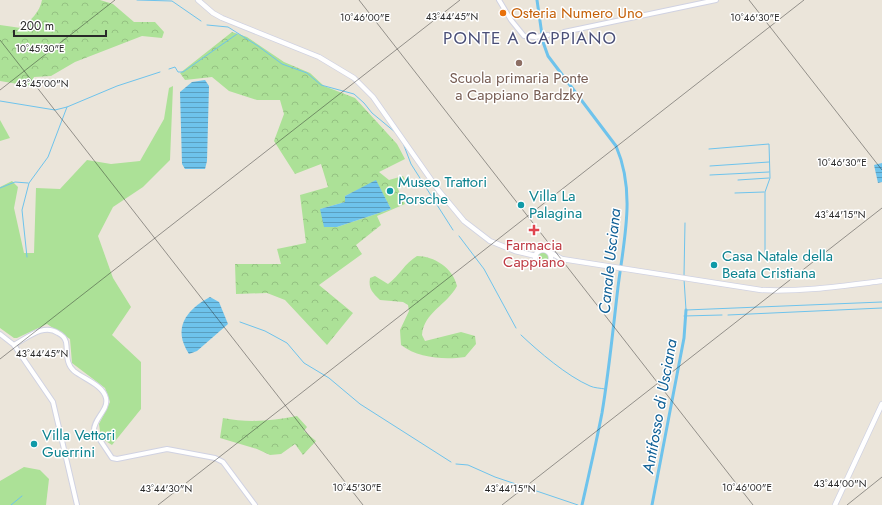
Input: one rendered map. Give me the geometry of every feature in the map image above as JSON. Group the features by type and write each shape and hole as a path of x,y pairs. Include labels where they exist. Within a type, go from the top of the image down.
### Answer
{"main road":[{"path":"198,0 213,13 222,18 319,57 354,78 373,97 439,191 464,221 490,241 515,251 536,256"},
{"path":"562,259 550,262 546,265 541,265 536,262 536,256 540,250 546,250 562,259 761,290 789,292 882,281"},
{"path":"549,252 551,257 550,262"},
{"path":"835,505 882,404"}],"street":[{"path":"499,0 511,20 524,36 535,37 548,35"},
{"path":"564,32 716,0"},
{"path":"14,345 44,329 54,330 62,335 66,342 67,358 71,367 99,387 105,394 106,406 95,423 94,431 112,458 117,459 167,449 215,458 223,462 255,505"},
{"path":"0,334 14,345 53,402 77,505"}],"green space":[{"path":"42,0 100,0 113,4 134,22 155,22 164,32 162,38 142,36 75,62 51,76 34,77 30,86 0,81 0,25 21,28 37,12"},
{"path":"232,32 247,37 284,62 310,73 324,86 355,98 397,144 405,159 379,172 389,180 403,176 407,183 398,189 405,204 377,216 381,225 356,245 362,254 319,285 353,313 327,345 285,300 267,293 236,294 235,264 281,264 277,249 306,243 300,195 328,187 321,164 295,174 274,141 284,114 280,100 257,100 229,91 212,77 185,80 180,73","holes":["376,181 391,209 337,227 320,209 345,202 345,196"]},
{"path":"173,86 170,160 143,187 113,207 98,236 113,278 131,307 112,335 141,362 141,409 112,445 101,438 99,424 110,402 105,388 72,363 70,339 47,324 17,338 14,338 0,328 0,187 12,181 18,187 14,208 24,253 34,253 36,188 60,189 87,160 111,164 140,161 164,119 169,88"},
{"path":"0,120 10,138 0,141"},
{"path":"545,252 548,253 548,263 541,264 538,263 537,256 538,253"},
{"path":"417,256 430,258 442,264 451,274 457,286 453,293 431,314 424,327 422,335 425,341 461,332 475,336 476,344 465,357 432,357 415,353 401,345 400,330 409,311 408,305 403,302 380,300 372,290 370,278 375,276 388,284 409,262"},
{"path":"297,416 307,427 304,431 316,441 303,455 295,444 281,454 270,455 257,449 220,438 223,418 260,421"},
{"path":"24,467 40,470 49,479 46,505 0,505 0,481"}],"water":[{"path":"205,80 209,86 207,161 205,169 185,169 182,164 180,92 192,82"},
{"path":"882,163 882,182 878,183 874,165"},
{"path":"376,180 391,209 337,227 324,227 320,209 345,202 345,196"},
{"path":"210,297 219,302 228,324 197,351 189,354 184,345 182,336 184,321 194,308"}],"waterway":[{"path":"137,0 172,1 201,21"},
{"name":"Canale Usciana","path":"537,0 543,42 548,56 616,146 626,181 627,216 607,382 600,425 582,505"},
{"path":"207,25 228,27 258,46 282,64 307,73 321,85 354,94 372,113 395,132"},
{"path":"169,69 175,67 178,72 183,72 237,34"},
{"path":"0,101 55,110 67,107 117,86 160,72"},
{"path":"27,257 22,210 29,183 48,157 67,107"},
{"path":"403,143 411,164 453,230"},
{"path":"709,149 769,144 770,178 765,192 765,252"},
{"path":"710,166 769,162"},
{"path":"710,175 769,172"},
{"path":"738,180 769,178"},
{"path":"0,188 15,182 28,183"},
{"path":"735,193 764,192"},
{"path":"684,276 685,223"},
{"path":"459,236 484,269 516,328"},
{"path":"684,279 686,310 882,302"},
{"path":"728,315 882,308"},
{"name":"Antifosso di Usciana","path":"652,505 684,338 686,310"},
{"path":"684,316 722,315"},
{"path":"240,322 265,331 287,343 304,363 329,378 360,404 451,462"},
{"path":"521,335 545,356 581,382 592,387 605,389"},
{"path":"456,464 468,465 495,477 578,505"},
{"path":"11,505 22,496"}],"tunnel":[{"path":"548,35 564,32"}],"place":[{"name":"Osteria Numero Uno","path":"503,13"},
{"name":"Scuola primaria Ponte a Cappiano Bardzky","path":"519,63"},
{"name":"Museo Trattori Porsche","path":"390,191"},
{"name":"Villa La Palagina","path":"521,205"},
{"name":"Farmacia Cappiano","path":"534,230"},
{"name":"Casa Natale della Beata Cristiana","path":"714,265"},
{"name":"Villa Vettori Guerrini","path":"34,444"}],"district":[{"name":"PONTE A CAPPIANO","path":"530,38"}]}
